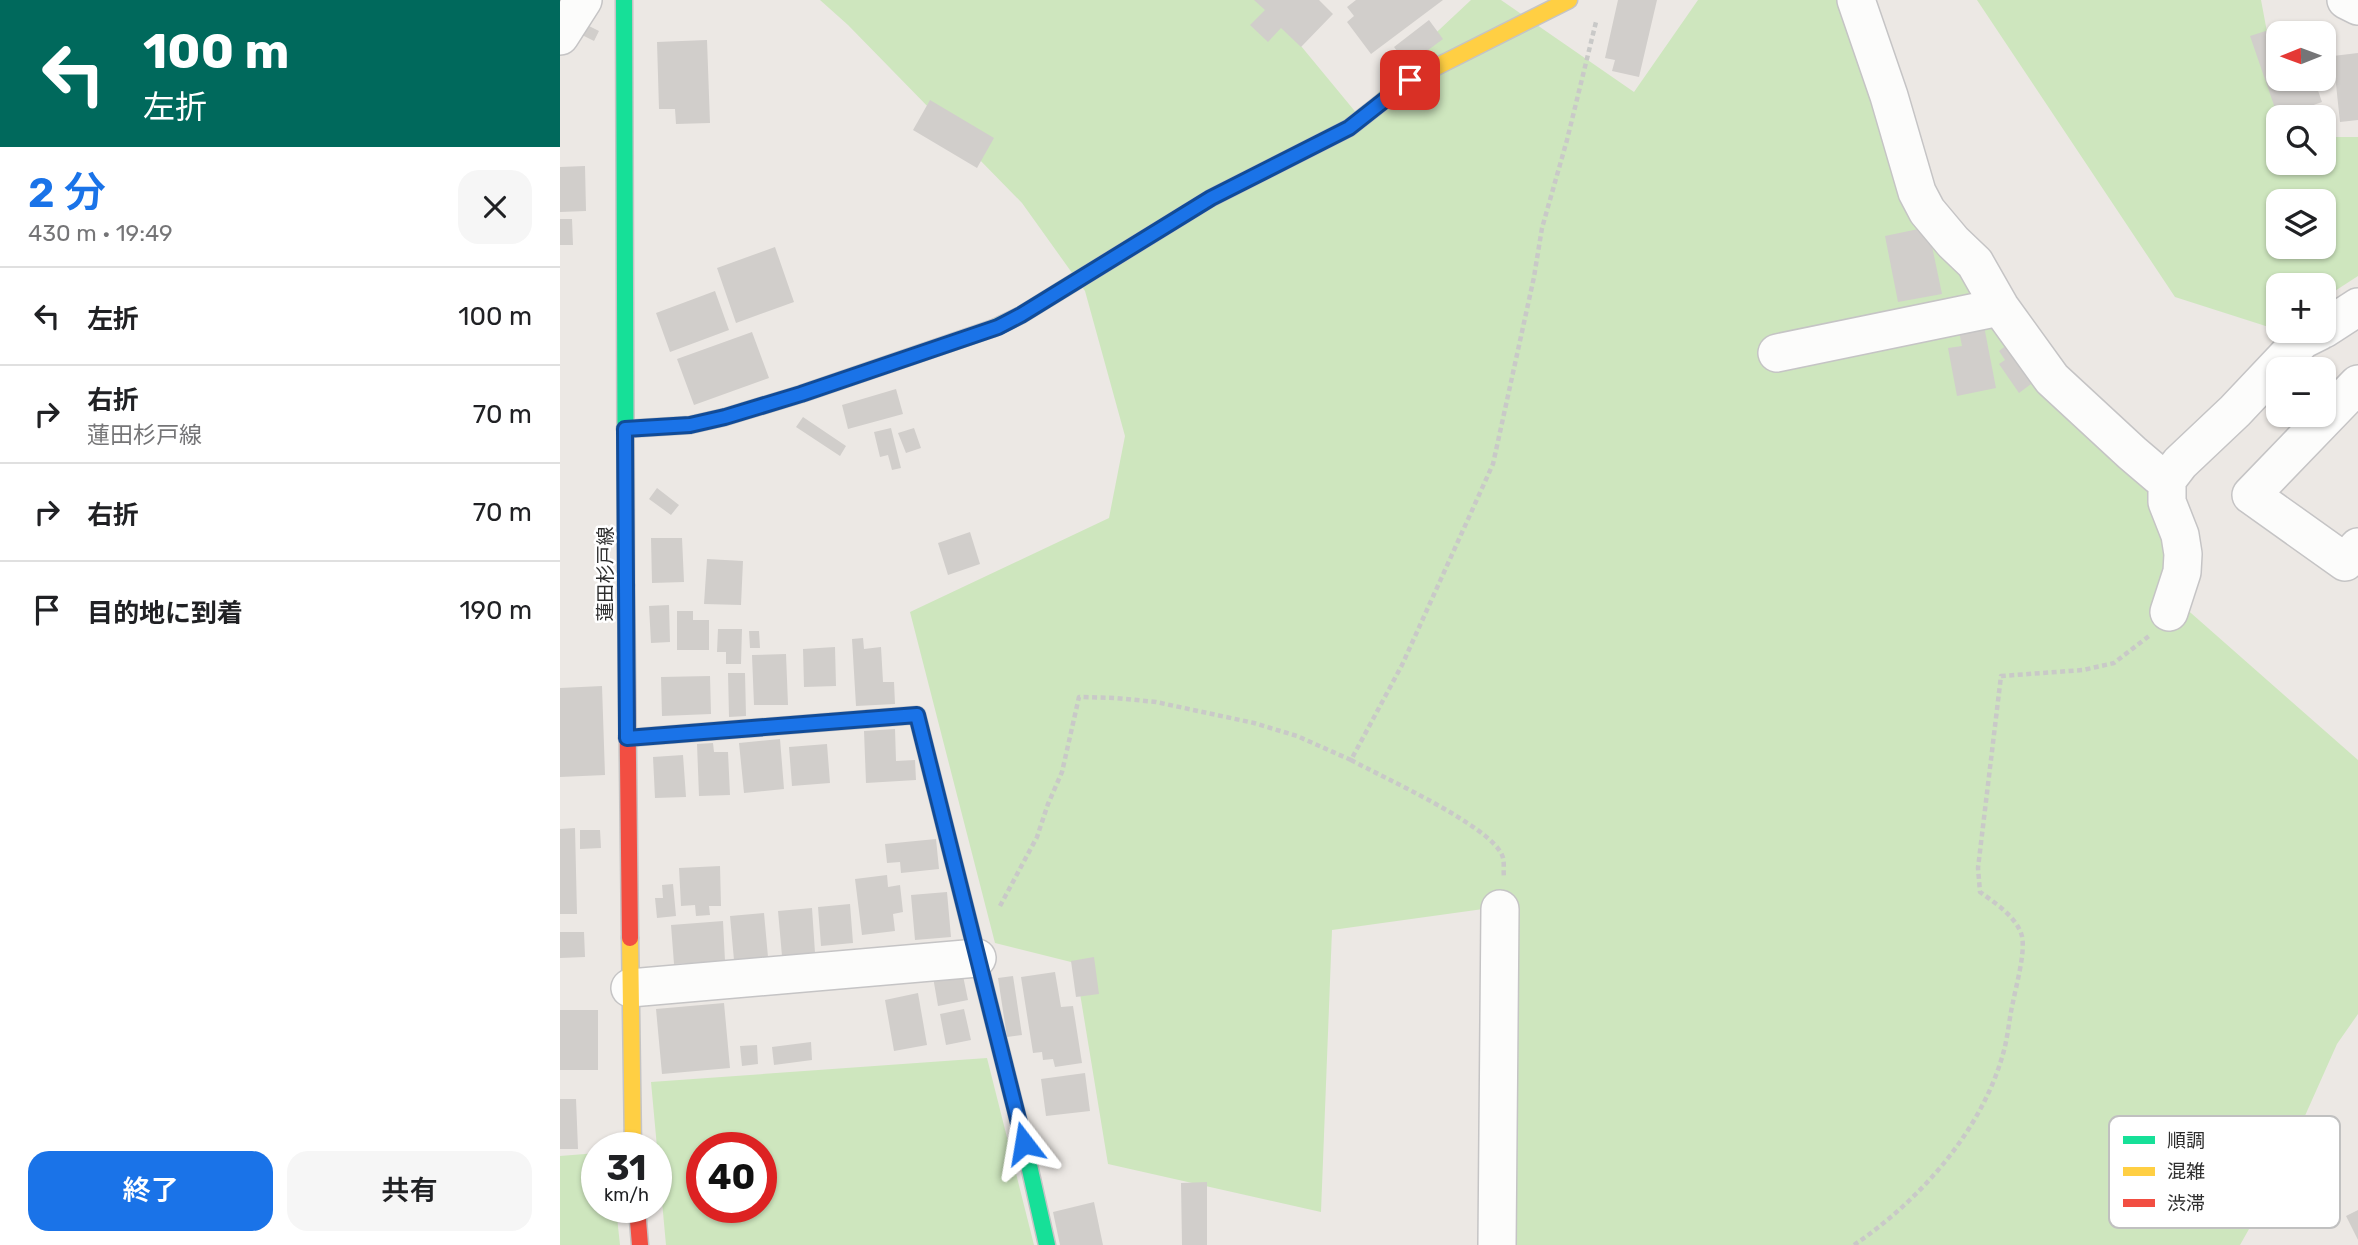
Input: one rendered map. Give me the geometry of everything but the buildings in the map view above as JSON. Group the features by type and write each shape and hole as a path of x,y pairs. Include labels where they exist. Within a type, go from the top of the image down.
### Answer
{"street":[{"path":"560,36 583,0"},
{"name":"蓮田杉戸線","path":"624,0 627,738 634,1132"},
{"path":"625,429 690,425 725,417 998,327 1211,198 1349,128 1410,80 1569,0"},
{"path":"1856,0 1889,96 1917,192 1927,211 1975,263 2000,307 2052,379 2132,453 2167,480"},
{"path":"2346,0 2358,6"},
{"path":"1777,353 2000,307"},
{"path":"2336,321 2358,307"},
{"path":"2169,612 2179,583 2183,554 2180,535 2167,502 2167,480 2180,463 2300,343"},
{"path":"2358,384 2251,495 2345,562 2358,547"},
{"path":"627,738 917,715 1046,1245"},
{"path":"1497,1245 1500,909"},
{"path":"630,988 978,958"},
{"path":"638,1223 640,1245"}],"path":[{"path":"1352,760 1402,664 1493,464 1534,277 1542,228 1590,53 1597,10"},
{"path":"1854,1245 1898,1210 1940,1166 1976,1119 2003,1056 2012,1002 2020,979 2022,935 2011,917 1980,891 1978,868 2001,676 2083,670 2114,663 2145,640 2169,612"},
{"path":"978,958 990,925 1037,837 1062,772 1079,697 1156,702 1254,723 1297,736 1352,760 1485,834 1503,856 1504,884 1500,909"}],"green space":[{"path":"820,0 1263,0 1358,115 1408,59 1471,0 1501,0 1634,92 1698,0 1847,0 1998,324 2168,486 2183,606 2358,760 2358,1014 2337,1044 2305,1116 2109,1116 2109,1228 2250,1228 2240,1245 1517,1245 1512,905 1332,930 1321,1212 1108,1164 1075,963 995,943 910,612 1109,518 1125,436 1085,291 1022,203 848,25"},
{"path":"1977,0 2261,0 2266,27 2266,91 2278,91 2281,105 2266,105 2266,175 2336,175 2336,137 2358,137 2358,276 2336,290 2336,273 2266,273 2266,326 2175,297"},
{"path":"987,1058 1034,1245 666,1245 664,1223 672,1223 672,1132 656,1132 651,1082"},
{"path":"581,1154 581,1223 618,1223 620,1245 560,1245 560,1156"}],"traffic: fast":[{"path":"624,0 626,585"},
{"path":"994,328 1021,315 1211,198 1349,128 1410,80 1432,69"},
{"path":"867,719 917,715 1047,1245"}],"traffic: slow":[{"path":"1432,69 1569,0"},
{"path":"625,429 690,425 725,417 994,328"},
{"path":"627,738 867,719"},
{"path":"630,938 633,1132"}],"traffic: jam":[{"path":"626,585 630,938"},
{"path":"638,1223 640,1245"}],"route":[{"path":"1024,1143 917,715 627,738 625,429 690,425 725,417 998,327 1211,198 1349,128 1410,80"}]}
